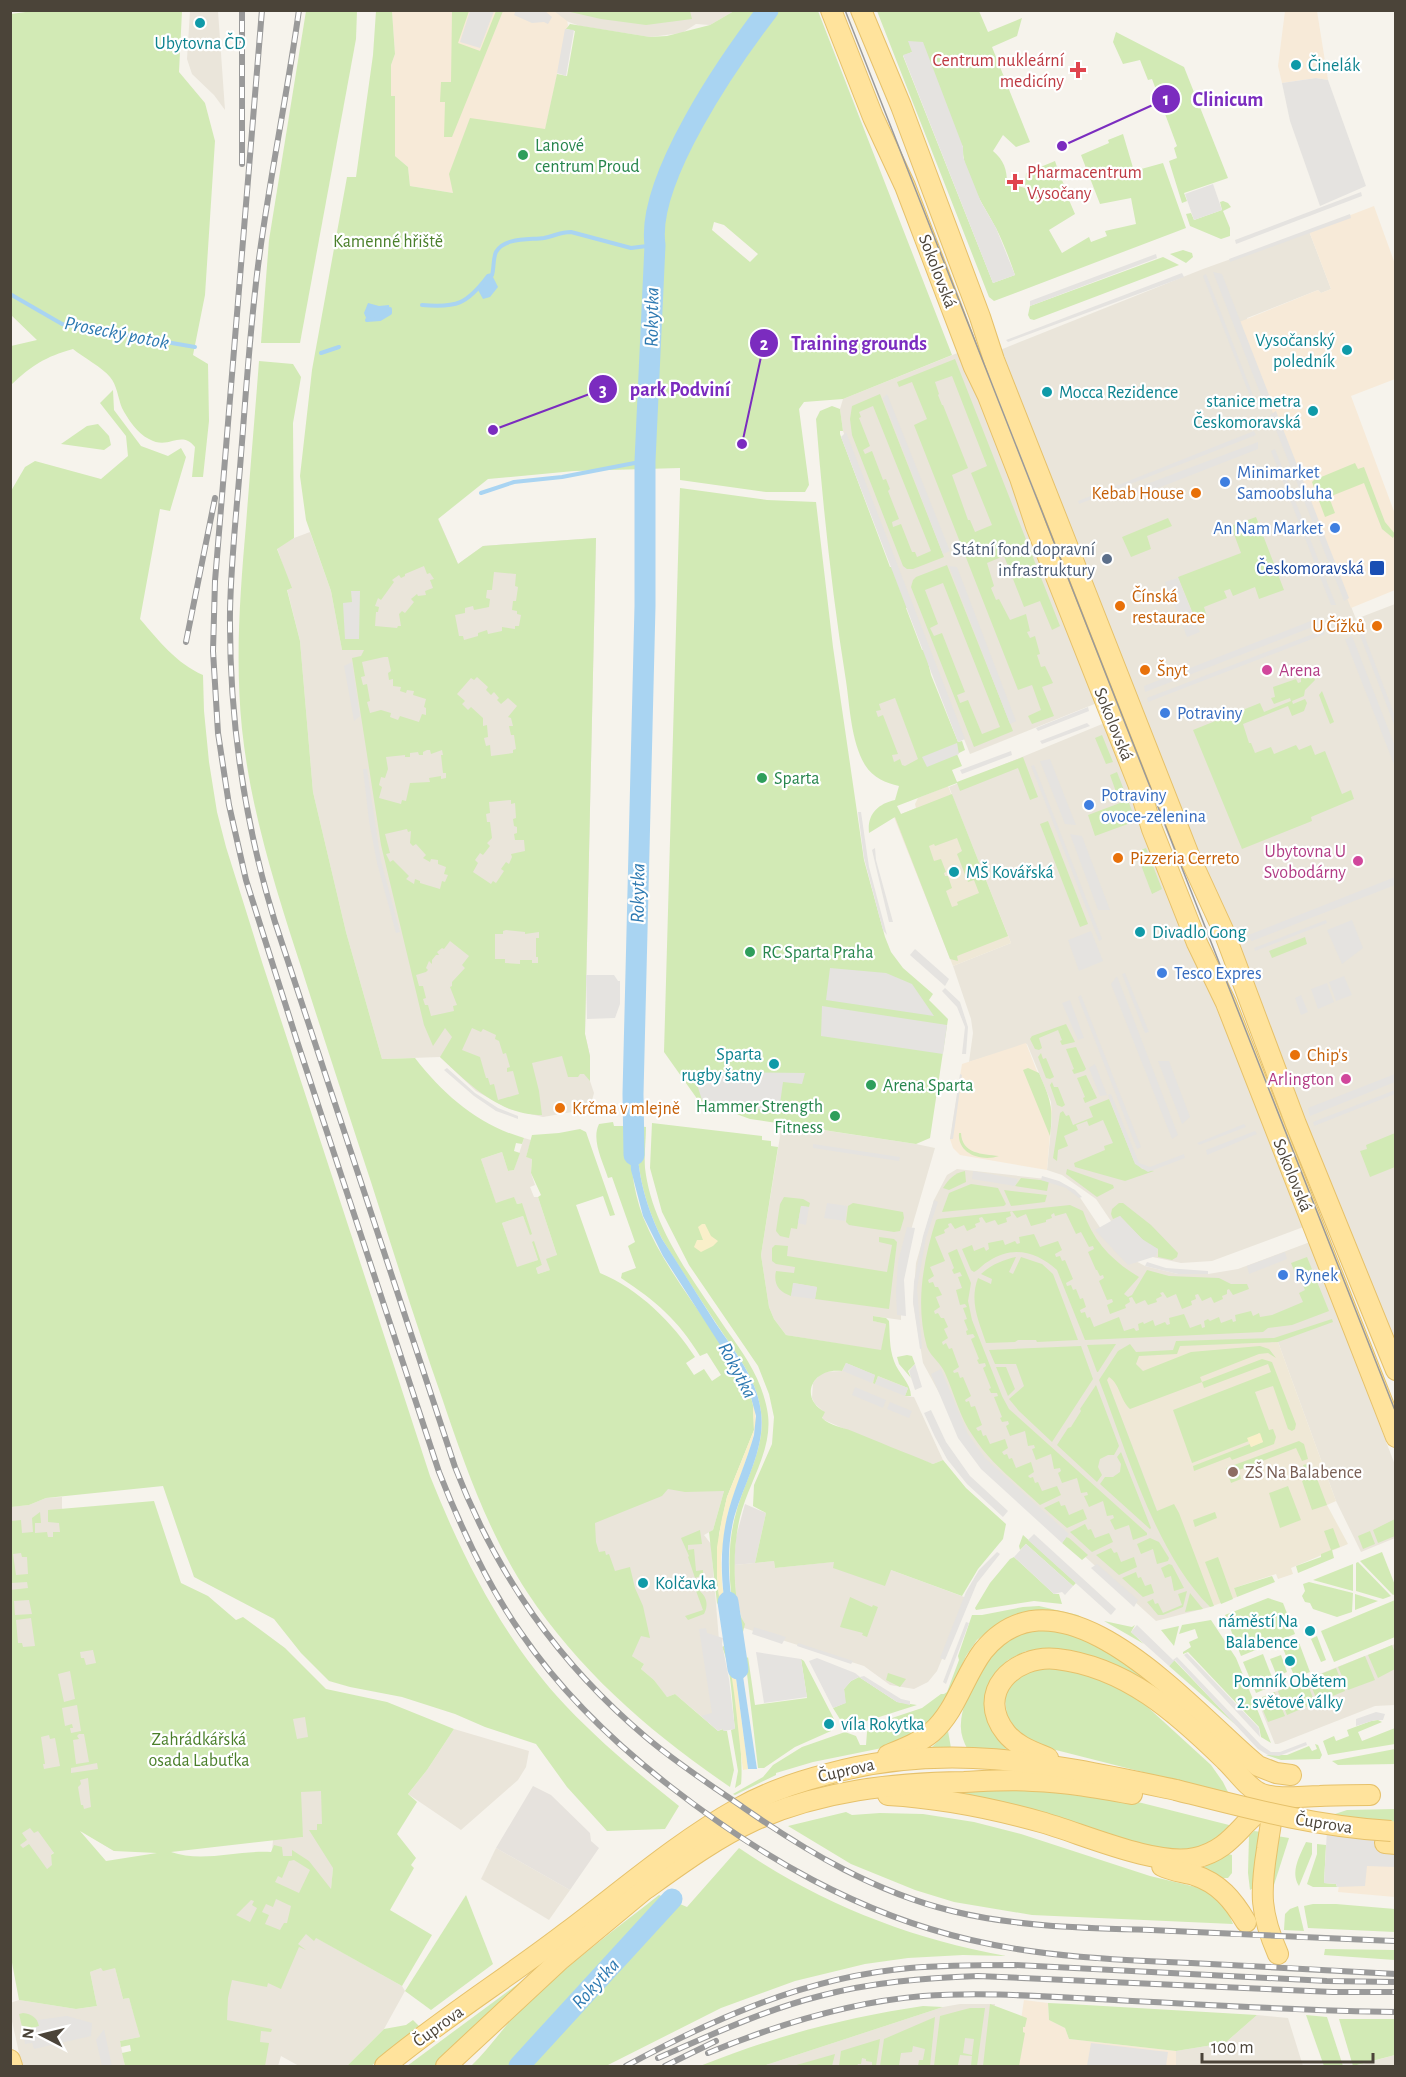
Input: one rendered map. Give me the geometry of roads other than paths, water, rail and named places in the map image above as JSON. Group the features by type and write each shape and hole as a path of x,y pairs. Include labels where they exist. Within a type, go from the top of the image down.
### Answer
{"main road":[{"name":"Sokolovská","path":"831,10 873,117 905,186 1139,786 1152,829 1189,922 1226,1003 1395,1437"},
{"name":"Sokolovská","path":"861,10 901,106 994,360 1190,858 1224,932 1296,1124 1395,1370"},
{"path":"866,1765 912,1745 934,1731 949,1711 976,1662 990,1644 1014,1627 1042,1620 1072,1625 1134,1658 1167,1684 1253,1762 1269,1772 1291,1775"},
{"path":"1070,1768 1018,1743 1005,1732 999,1722 995,1704 1000,1682 1009,1671 1028,1661 1046,1658 1068,1660 1118,1676 1144,1690 1166,1706 1257,1792 1277,1799 1370,1795"},
{"name":"Čuprova","path":"385,2067 413,2043 529,1961 640,1876 719,1821 756,1799 786,1786 866,1765 930,1757 1030,1762 1070,1768 1294,1832 1338,1839 1392,1837"},
{"path":"1225,1760 1238,1800 1241,1831"},
{"path":"1253,1762 1277,1799 1262,1897 1267,1929 1278,1954"},
{"name":"Čuprova","path":"399,2067 575,1938 719,1838 786,1808 856,1790 900,1784 1031,1780 1174,1796"},
{"path":"828,1796 890,1795 950,1802 1039,1822 1160,1859 1194,1859 1220,1848 1241,1831 1257,1813 1277,1799"},
{"path":"1133,1851 1165,1867 1200,1878 1217,1887 1232,1901 1246,1922"},
{"name":"Čuprova","path":"446,2067 561,1959 644,1890"},
{"path":"10,2060 12,2067"}],"water":[{"path":"492,275 498,287 490,297 483,299 478,290 488,276"},
{"path":"368,303 379,306 389,305 390,313 380,319 367,320 364,313"},
{"path":"629,1126 636,1126 642,1184 662,1239 742,1362 754,1386 761,1412 762,1426 757,1454 737,1508 729,1549 730,1590 736,1630 729,1628 724,1598 723,1539 729,1509 754,1435 756,1416 749,1390 663,1256 643,1216 631,1170"},
{"path":"731,1640 738,1643 757,1769 748,1769"}],"waterway":[{"name":"Rokytka","path":"634,1155 633,1094 645,606 645,461 656,218 663,188 694,122 733,59 768,10"},
{"name":"Prosecký potok","path":"422,305 453,305 467,298 488,276 492,275 496,252 500,247 511,242 571,232 631,248 655,245"},
{"name":"Prosecký potok","path":"10,294 62,324 195,347"},
{"name":"Prosecký potok","path":"367,320 380,319 390,313 390,309"},
{"name":"Prosecký potok","path":"321,353 339,347"},
{"path":"481,493 514,482 562,477 645,461"},
{"name":"Rokytka","path":"728,1602 738,1669"},
{"name":"Rokytka","path":"519,2066 672,1899"}],"tram line":[{"path":"845,10 1396,1413"}],"railway":[{"path":"242,10 242,164"},
{"path":"262,10 215,581 213,651 218,733 229,805 246,880 297,1041 439,1472 485,1575 508,1614 537,1655 571,1696 629,1753 705,1813 740,1837 813,1880 851,1899 930,1929 998,1946 1053,1954 1396,1974"},
{"path":"299,10 255,290 234,533 230,651 240,768 255,846 275,922 455,1467 490,1545 533,1615 558,1648 585,1679 647,1738 768,1825 869,1882 952,1911 1026,1924 1396,1941"},
{"path":"186,642 215,498"},
{"path":"626,2066 693,2032 763,2002 835,1980 910,1968 1015,1965 1327,1981 1396,1982"},
{"path":"658,2058 779,2008 859,1987 918,1980 978,1976 1333,1992 1396,1992"},
{"path":"708,2053 814,2016 868,2003 923,1996 1009,1995 1283,2009 1396,2012"},
{"path":"665,2066 716,2041"}],"place":[{"name":"Ubytovna ČD","path":"200,23"},
{"name":"Činelák","path":"1296,65"},
{"name":"Centrum nukleární medicíny","path":"1078,70"},
{"name":"Clinicum","path":"1062,146"},
{"name":"Lanové centrum Proud","path":"523,155"},
{"name":"Pharmacentrum Vysočany","path":"1015,182"},
{"name":"Vysočanský poledník","path":"1347,350"},
{"name":"Mocca Rezidence","path":"1047,392"},
{"name":"stanice metra Českomoravská","path":"1313,411"},
{"name":"park Podviní","path":"493,430"},
{"name":"Training grounds","path":"742,444"},
{"name":"Minimarket Samoobsluha","path":"1225,482"},
{"name":"Kebab House","path":"1196,493"},
{"name":"An Nam Market","path":"1335,528"},
{"name":"Státní fond dopravní infrastruktury","path":"1107,559"},
{"name":"Českomoravská","path":"1377,568"},
{"name":"Čínská restaurace","path":"1120,606"},
{"name":"U Čížků","path":"1377,626"},
{"name":"Šnyt","path":"1145,670"},
{"name":"Arena","path":"1267,670"},
{"name":"Potraviny","path":"1165,713"},
{"name":"Sparta","path":"762,778"},
{"name":"Potraviny ovoce-zelenina","path":"1089,805"},
{"name":"Pizzeria Cerreto","path":"1118,858"},
{"name":"Ubytovna U Svobodárny","path":"1358,861"},
{"name":"MŠ Kovářská","path":"954,872"},
{"name":"Divadlo Gong","path":"1140,932"},
{"name":"RC Sparta Praha","path":"750,952"},
{"name":"Tesco Expres","path":"1162,973"},
{"name":"Chip's","path":"1295,1055"},
{"name":"Sparta rugby šatny","path":"774,1064"},
{"name":"Arlington","path":"1346,1079"},
{"name":"Arena Sparta","path":"871,1085"},
{"name":"Krčma v mlejně","path":"560,1108"},
{"name":"Hammer Strength Fitness","path":"835,1116"},
{"name":"Rynek","path":"1283,1275"},
{"name":"ZŠ Na Balabence","path":"1233,1472"},
{"name":"Kolčavka","path":"643,1583"},
{"name":"náměstí Na Balabence","path":"1310,1631"},
{"name":"Pomník Obětem 2. světové války","path":"1290,1661"},
{"name":"víla Rokytka","path":"829,1724"}],"park label":[{"name":"Kamenné hřiště","path":"388,241"},
{"name":"Zahrádkářská osada Labuťka","path":"199,1749"}]}
